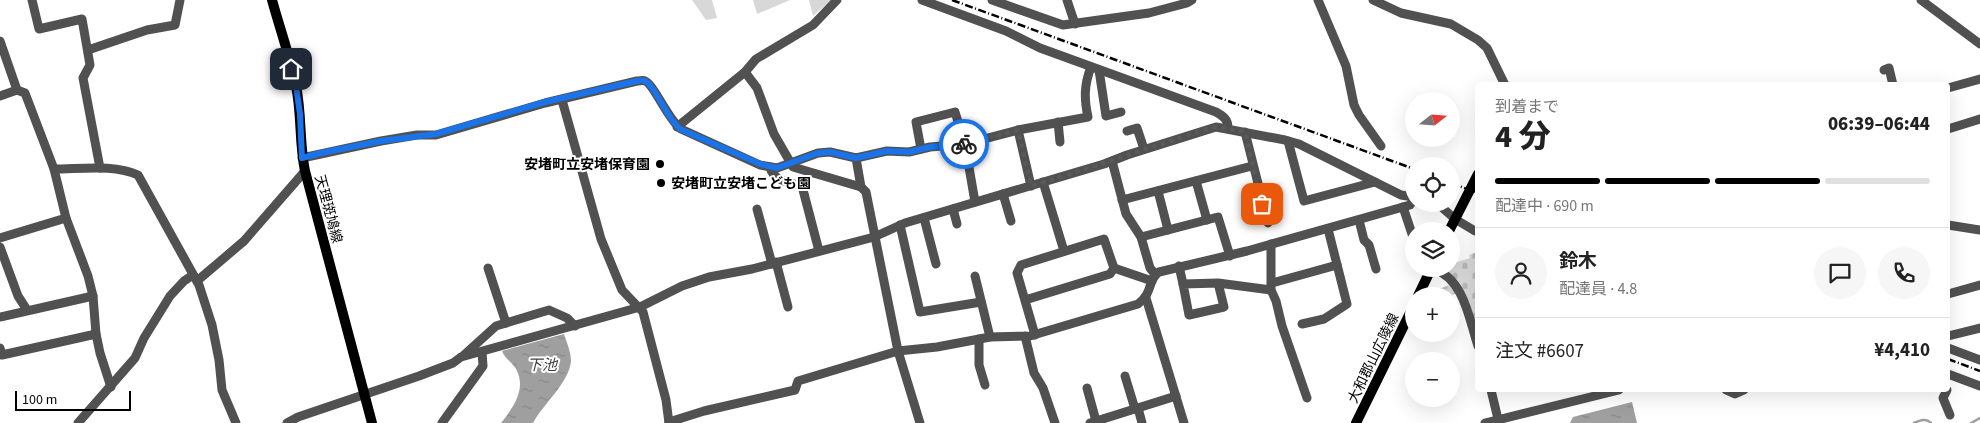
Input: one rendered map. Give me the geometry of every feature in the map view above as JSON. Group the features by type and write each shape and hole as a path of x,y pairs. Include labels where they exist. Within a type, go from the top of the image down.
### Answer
{"main road":[{"name":"天理斑鳩線","path":"272,0 296,86 302,158 305,171 372,423"},
{"path":"1454,222 1475,180"},
{"name":"大和郡山広陵線","path":"1356,423 1405,323"}],"street":[{"path":"32,0 39,29 82,19 90,65 83,78 100,168"},
{"path":"88,50 147,30 175,25 180,0"},
{"path":"678,127 745,72 761,54 813,25 837,0"},
{"path":"922,0 1006,32 1040,48 1216,112 1224,117 1228,123 1228,128"},
{"path":"992,0 1063,25 1149,13 1192,0"},
{"path":"1067,0 1075,24"},
{"path":"1318,0 1346,66 1354,105 1359,116 1381,146"},
{"path":"1373,0 1401,13 1451,24 1478,40 1487,48 1504,82"},
{"path":"1921,0 1980,44"},
{"path":"0,41 17,90"},
{"path":"302,158 381,141 436,134 545,102 562,100 646,80 651,84 668,114 678,127 770,167 785,166 818,153 830,152 856,158 887,151 909,152 965,144 1018,130 1088,118 1084,92 1086,80 1095,68"},
{"path":"1095,68 1106,116 1121,112"},
{"path":"1884,70 1889,68 1892,82"},
{"path":"745,72 757,88 774,134 793,167 861,187 866,192 898,351 920,423"},
{"path":"1950,87 1980,79"},
{"path":"0,96 17,90 25,93 54,169 66,218 88,276 93,296 96,334 111,387"},
{"path":"562,100 601,239 622,290 643,312 669,422 704,411 795,390 798,381 898,351 930,348 979,339 1030,336 1138,304 1146,298 1153,278 1159,272 1179,266 1230,256 1403,207 1408,222"},
{"path":"921,149 916,122 955,112 965,144 975,202"},
{"path":"1950,128 1980,119"},
{"path":"1058,122 1060,142"},
{"path":"461,357 482,356 640,307 697,281 874,237 900,225 1112,161 1216,127 1288,140 1300,144 1374,182 1405,195"},
{"path":"1127,132 1137,128 1144,149"},
{"path":"1018,130 1031,186"},
{"path":"1245,132 1252,166 1268,223"},
{"path":"1288,140 1304,201 1374,182"},
{"path":"856,158 861,187"},
{"path":"1112,161 1126,214 1141,237 1153,278"},
{"path":"1122,200 1252,166"},
{"path":"770,167 776,177 802,186 819,252"},
{"path":"54,169 100,168 138,175 195,278 212,326 219,360 222,390 236,423"},
{"path":"78,423 135,358 144,338 170,296 184,281 195,278 244,241 305,171"},
{"path":"1196,181 1207,220"},
{"path":"1043,182 1064,251"},
{"path":"1158,191 1168,230"},
{"path":"1003,194 1011,221"},
{"path":"758,209 788,307"},
{"path":"953,209 957,224"},
{"path":"1447,212 1475,231"},
{"path":"1141,237 1218,217 1230,256"},
{"path":"0,238 66,218"},
{"path":"924,218 936,264"},
{"path":"1359,220 1364,240 1369,245 1376,269"},
{"path":"900,225 920,312 981,302"},
{"path":"1950,225 1980,230"},
{"path":"1302,324 1324,319 1347,304 1328,228"},
{"path":"1055,423 1043,388 1034,373 1025,300 1017,273 1021,265 1104,239 1114,268"},
{"path":"1271,244 1272,286 1306,398"},
{"path":"0,247 18,296 27,310"},
{"path":"1183,284 1218,283 1272,286 1337,265"},
{"path":"1179,266 1189,315 1224,307 1218,283"},
{"path":"488,268 506,323"},
{"path":"1114,268 1153,278"},
{"path":"1025,300 1110,274 1114,268"},
{"path":"975,276 990,338"},
{"path":"1448,277 1462,296 1475,337"},
{"path":"1950,293 1980,285"},
{"path":"0,317 93,296"},
{"path":"1146,298 1184,423"},
{"path":"287,423 298,417 453,363 496,326 549,310 567,318 575,326"},
{"path":"1950,336 1980,328"},
{"path":"0,348 2,355 96,334"},
{"path":"979,339 979,365 985,385"},
{"path":"1950,349 1980,360"},
{"path":"442,423 483,366 482,356"},
{"path":"1125,376 1142,423"},
{"path":"1950,389 1951,376 1980,386"},
{"path":"1086,388 1098,422 1176,396"},
{"path":"1491,392 1498,419"},
{"path":"1485,423 1611,392"},
{"path":"1946,392 1943,398 1950,415"}],"green space":[{"path":"692,0 712,0 717,18 706,20"},
{"path":"753,0 790,0 757,14"},
{"path":"809,0 831,0 813,16"},
{"path":"1475,253 1475,333 1460,303 1460,287 1452,287 1447,277 1460,277 1460,261 1470,258 1469,255"}],"water":[{"name":"下池","path":"564,334 570,351 571,361 566,377 561,385 533,423 501,423 514,405 520,384 516,369 502,351"},
{"path":"1632,402 1637,423 1570,423 1573,417"}],"waterway":[{"path":"1971,423 1980,418"},
{"path":"1914,423 1923,420 1931,423"}],"railway":[{"path":"952,0 1405,166"},
{"path":"1460,186 1475,192"},
{"path":"1950,360 1980,371"}],"way so far":[{"path":"964,144 1018,130 1031,186 1104,164 1127,154 1207,129 1216,127 1228,128 1245,132 1262,204"}],"place":[{"name":"安堵町立安堵保育園","path":"660,164"},
{"name":"安堵町立安堵こども園","path":"661,183"}],"route":[{"path":"291,69 296,86 300,114 302,158 381,141 436,134 545,102 562,100 646,80 651,84 675,125 680,129 768,167 777,168 785,166 818,153 830,152 856,158 887,151 909,152 930,147 964,144"}]}
